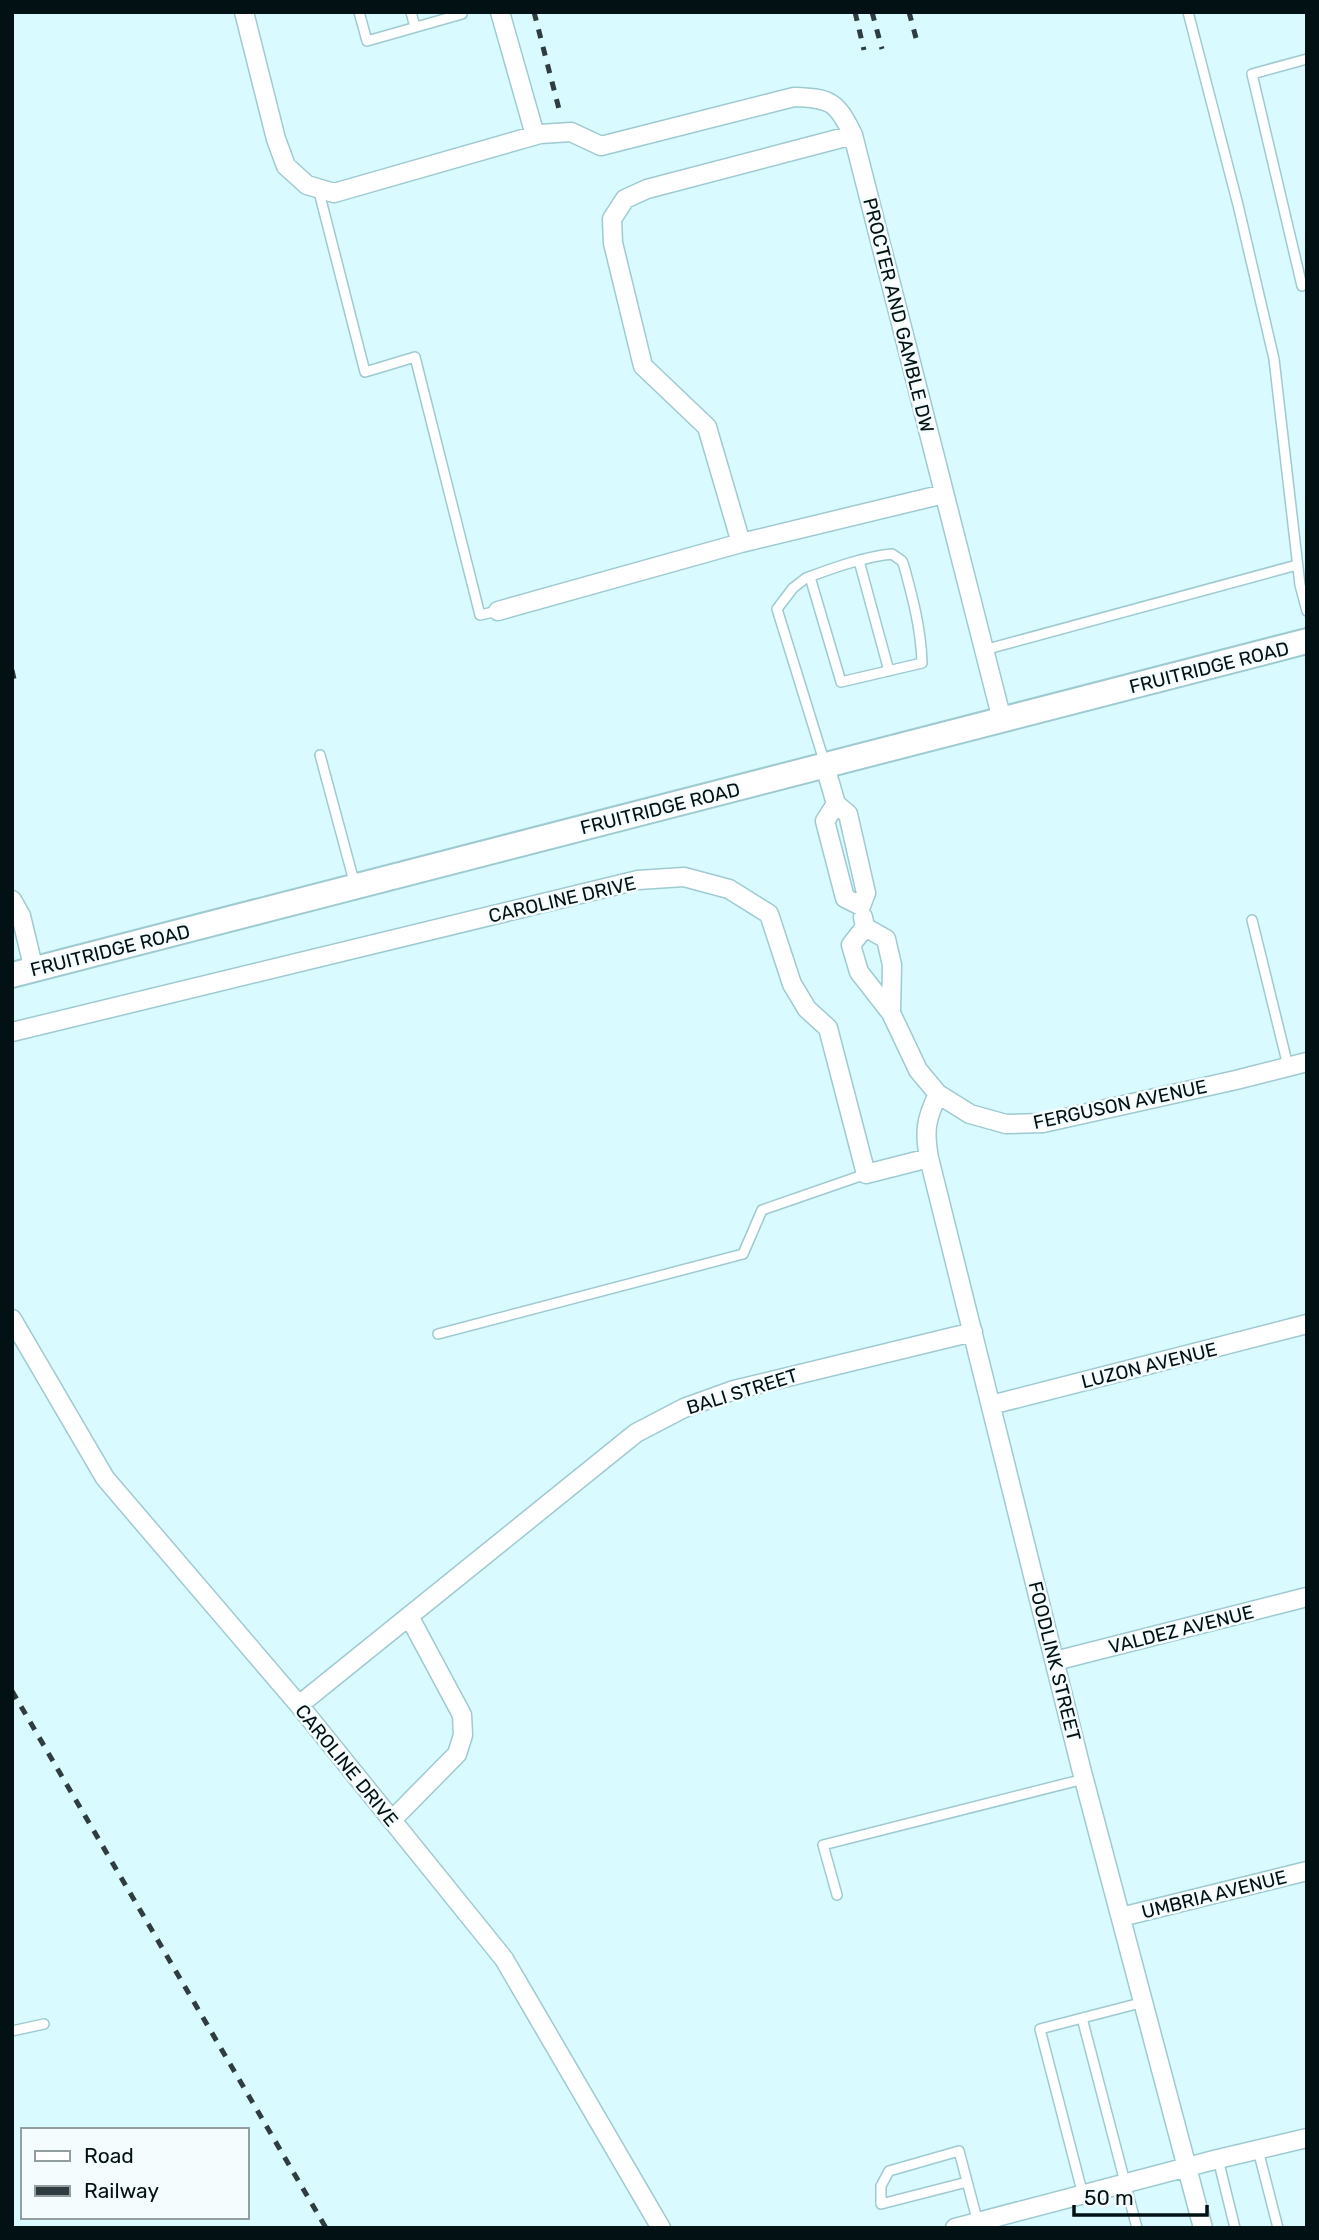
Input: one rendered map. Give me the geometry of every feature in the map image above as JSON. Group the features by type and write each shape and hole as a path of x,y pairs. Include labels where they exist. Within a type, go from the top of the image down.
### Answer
{"main road":[{"name":"FRUITRIDGE ROAD","path":"23,972 1307,642"}],"street":[{"path":"244,12 276,139 286,166 307,185 318,188"},
{"path":"500,12 534,135"},
{"name":"PROCTER AND GAMBLE DW","path":"318,188 334,193 534,135 570,132 601,146 794,97 820,98 842,111 853,135 1002,720"},
{"path":"741,543 707,427 643,366 613,243 612,219 625,199 647,189 853,135"},
{"path":"498,611 741,543 944,494"},
{"path":"825,766 836,804 848,814 866,893 860,906 865,927 886,939 892,965 891,1013"},
{"name":"CAROLINE DRIVE","path":"12,1032 638,880 684,877 729,889 769,914 793,984 807,1009 828,1028 866,1174"},
{"path":"12,900 21,916 23,972"},
{"path":"865,927 851,945 859,972 891,1013"},
{"name":"FERGUSON AVENUE","path":"891,1013 918,1070 938,1094 970,1114 1006,1124 1043,1123 1307,1062"},
{"name":"FOODLINK STREET","path":"938,1094 928,1114 925,1136 929,1158 1084,1779 1203,2228"},
{"path":"866,1174 929,1158"},
{"name":"CAROLINE DRIVE","path":"12,1319 105,1478 299,1705 504,1959 661,2228"},
{"name":"LUZON AVENUE","path":"991,1405 1307,1324"},
{"name":"BALI STREET","path":"299,1705 636,1433 684,1408 734,1390 973,1332"},
{"name":"VALDEZ AVENUE","path":"1055,1661 1307,1597"},
{"path":"392,1820 457,1754 463,1735 462,1716 410,1618"},
{"name":"UMBRIA AVENUE","path":"1121,1917 1307,1871"},
{"path":"956,2228 978,2225 1083,2194 1307,2138"}],"lane":[{"path":"359,12 367,41 462,12"},
{"path":"411,12 415,27"},
{"path":"1188,12 1238,205 1274,359 1297,565 1307,611"},
{"path":"1302,286 1252,74 1307,59"},
{"path":"318,188 365,372 415,357 480,615 498,611"},
{"path":"810,577 841,682 922,663 920,630 904,566 898,557 892,554 859,561 810,577 793,588 777,609 825,766"},
{"path":"859,561 889,671"},
{"path":"984,650 1297,565"},
{"path":"320,755 356,887"},
{"path":"1252,920 1288,1066"},
{"path":"438,1334 743,1254 762,1210 866,1174"},
{"path":"837,1895 823,1845 1084,1779"},
{"path":"1083,2194 1041,2029 1144,2002"},
{"path":"1082,2018 1137,2228"},
{"path":"12,2031 44,2024"},
{"path":"1258,2150 1278,2228"},
{"path":"967,2182 881,2204 881,2186 889,2171 959,2151 967,2182 978,2225"},
{"path":"1218,2159 1235,2228"}],"shaded area":[{"path":"12,12 1307,12 1307,2228 12,2228"}],"railway":[{"path":"534,12 560,113"},
{"path":"855,12 864,50"},
{"path":"872,12 882,49"},
{"path":"909,12 916,38"},
{"path":"12,670 14,679"},
{"path":"12,1691 326,2228"}]}
